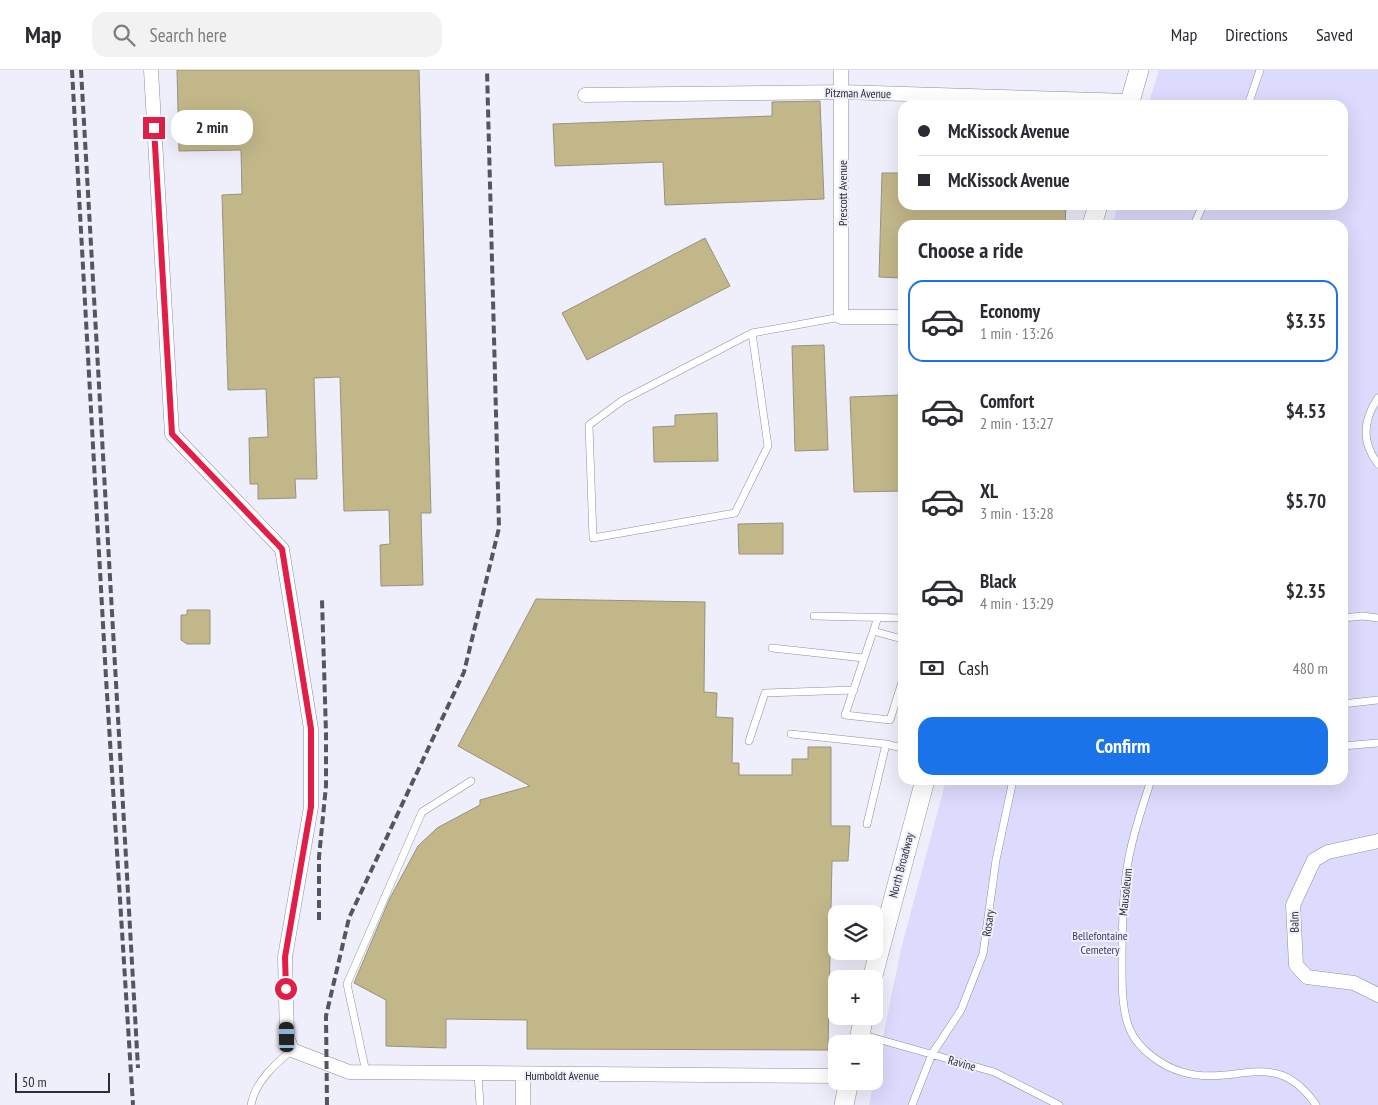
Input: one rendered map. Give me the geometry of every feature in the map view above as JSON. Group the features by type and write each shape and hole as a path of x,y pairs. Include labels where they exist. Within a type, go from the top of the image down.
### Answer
{"main road":[{"path":"1130,100 1139,70"},
{"name":"North Broadway","path":"874,970 923,785"},
{"path":"844,1105 847,1090"}],"street":[{"path":"151,70 172,434 282,549 311,729 311,807 285,957 287,1037 292,1050"},
{"name":"Prescott Avenue","path":"841,70 842,317"},
{"name":"Pitzman Avenue","path":"586,95 842,92 1051,100"},
{"path":"842,317 898,317"},
{"name":"Balm","path":"1378,841 1328,852 1314,860 1294,905 1296,965 1307,977 1354,983 1378,995"},
{"name":"Humboldt Avenue","path":"292,1050 349,1072 828,1076"},
{"path":"523,1074 523,1105"}],"lane":[{"path":"1250,100 1260,70"},
{"path":"752,333 768,446 735,513 593,538 589,425 622,400 752,333 842,317"},
{"path":"1378,398 1369,411 1364,426 1369,453 1378,464"},
{"path":"814,616 898,618"},
{"path":"1348,617 1363,616 1378,618"},
{"path":"878,618 846,715 890,720 898,695"},
{"path":"873,631 898,638"},
{"path":"772,648 864,658"},
{"path":"749,741 765,693 854,690"},
{"path":"1348,703 1378,700"},
{"path":"791,734 886,744 898,747"},
{"path":"1348,746 1378,743"},
{"path":"867,824 886,744"},
{"path":"366,1072 347,984 422,812 471,781"},
{"name":"Rosary","path":"912,1105 932,1054 961,1010 984,954 996,860 1012,785"},
{"name":"Mausoleum","path":"1149,785 1136,828 1126,874 1122,923 1122,994 1130,1030 1140,1046 1158,1061 1182,1072 1207,1076 1255,1071 1280,1073 1306,1089 1316,1105"},
{"name":"Ravine","path":"860,1031 994,1072 1059,1105"},
{"path":"251,1105 256,1087 278,1062 292,1050"},
{"path":"478,1074 480,1105"}],"green space":[{"name":"Bellefontaine Cemetery","path":"1159,70 1378,70 1378,1105 869,1105 872,1090 883,1090 883,1037 901,949 945,785 1348,785 1348,220 1114,220 1116,210 1348,210 1348,100 1150,100"}],"building":[{"path":"177,70 419,70 431,513 421,513 423,585 381,586 380,545 390,544 389,510 344,511 340,377 314,378 317,479 295,479 296,498 258,499 258,484 250,484 249,438 268,437 266,389 228,390 222,195 242,194 241,150 179,151"},
{"path":"820,101 824,199 665,205 663,162 555,166 553,124 772,116 772,102"},
{"path":"882,173 898,173 898,210 1066,210 1065,220 898,220 898,278 879,277"},
{"path":"705,238 730,286 587,360 562,313"},
{"path":"824,345 828,450 795,451 792,346"},
{"path":"898,395 898,491 854,492 850,397"},
{"path":"717,413 718,461 654,462 653,427 675,426 675,415"},
{"path":"783,523 783,554 739,554 738,524"},
{"path":"536,599 705,602 704,692 717,693 716,717 733,718 732,763 739,763 739,775 792,775 792,759 808,759 808,747 831,747 831,826 850,826 848,861 832,861 831,905 828,905 828,960 830,960 830,970 828,970 828,1050 527,1049 527,1020 446,1019 446,1048 386,1046 386,1000 354,983 390,898 418,846 437,828 480,805 480,800 530,786 458,746"},
{"path":"187,610 210,610 210,644 187,644 181,640 181,615 187,615"}],"railway":[{"path":"72,70 106,678 133,1105"},
{"path":"81,70 138,1068"},
{"path":"327,1105 326,1016 349,918 464,672 499,528 487,70"},
{"path":"319,920 319,857 326,786 322,600"}],"route":[{"path":"154,128 172,434 282,549 311,729 311,807 285,957 286,989"}]}
